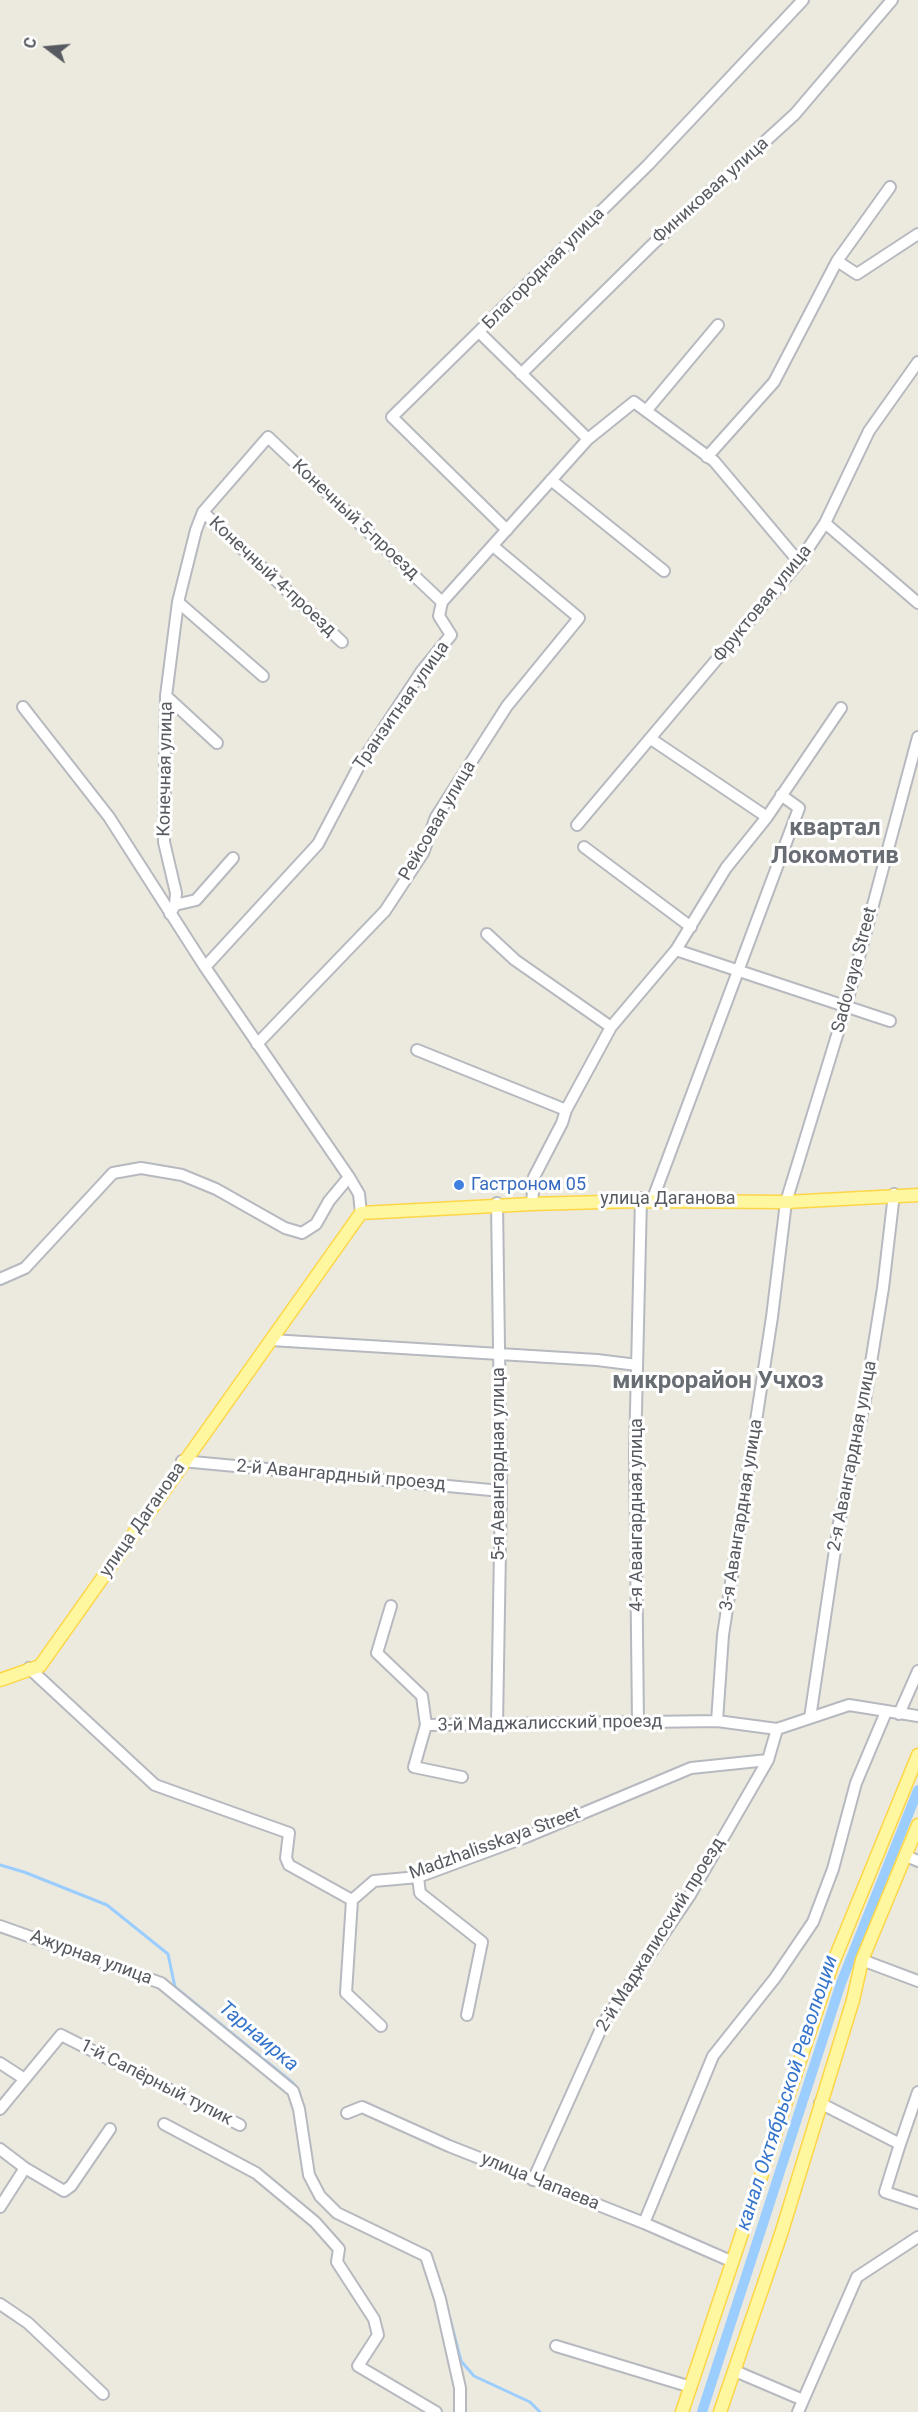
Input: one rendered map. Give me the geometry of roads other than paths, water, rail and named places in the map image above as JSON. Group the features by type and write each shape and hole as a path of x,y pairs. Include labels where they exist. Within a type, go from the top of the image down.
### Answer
{"main road":[{"name":"улица Даганова","path":"0,1679 38,1664 360,1212 532,1202 787,1201 918,1194"},
{"path":"682,2412 831,1968 918,1755"},
{"path":"720,2412 781,2234 853,2000 862,1960 918,1825"}],"street":[{"name":"Благородная улица","path":"507,530 392,417 480,333 648,165 803,0"},
{"name":"Финиковая улица","path":"521,374 655,242 795,114 892,0"},
{"path":"707,457 774,382 837,261 890,187"},
{"path":"837,261 857,274 918,234"},
{"path":"646,411 718,325"},
{"path":"480,333 588,439"},
{"name":"Фруктовая улица","path":"577,825 799,562 825,523 869,431 918,362"},
{"path":"442,602 588,439 634,402 714,461 799,562"},
{"name":"Конечная улица","path":"268,438 203,512 196,530 178,602 166,696 164,842 176,893 172,909 205,967 349,1177 359,1194 360,1212"},
{"name":"Конечный 5-проезд","path":"268,438 442,602"},
{"path":"551,480 664,571"},
{"name":"Конечный 4-проезд","path":"203,512 342,642"},
{"path":"825,523 918,603"},
{"name":"Рейсовая улица","path":"257,1044 385,911 423,853 436,817 507,706 579,618 493,546"},
{"path":"178,602 262,676"},
{"name":"Транзитная улица","path":"205,967 318,844 360,764 421,672 451,635 439,616 442,602"},
{"path":"166,696 218,743"},
{"path":"23,707 109,818 172,909 196,900 233,858"},
{"path":"532,1202 534,1177 562,1123 566,1110 611,1027 676,950 726,868 767,817 841,708"},
{"name":"Sadovaya Street","path":"787,1201 846,1006 918,737"},
{"path":"651,739 767,817"},
{"name":"4-я Авангардная улица","path":"638,1723 635,1453 637,1365 647,1200 799,808 782,795"},
{"path":"584,847 691,927"},
{"path":"487,934 515,960 611,1027"},
{"path":"676,950 890,1021"},
{"path":"417,1050 566,1110"},
{"path":"0,1279 25,1268 113,1173 141,1168 182,1175 216,1189 285,1228 302,1233 316,1224 329,1201 349,1177"},
{"name":"2-я Авангардная улица","path":"810,1718 839,1523 865,1400 874,1344 894,1195"},
{"name":"3-я Авангардная улица","path":"717,1721 723,1635 770,1329 787,1201"},
{"name":"5-я Авангардная улица","path":"497,1204 501,1491 497,1725"},
{"path":"270,1339 597,1360 637,1365"},
{"name":"2-й Авангардный проезд","path":"184,1461 501,1491"},
{"name":"3-й Маджалисский проезд","path":"391,1606 377,1653 422,1696 426,1725 717,1721 777,1729"},
{"path":"29,1669 155,1785 289,1833 286,1858 289,1865 352,1900 346,1993 381,2026"},
{"path":"899,1714 918,1671"},
{"path":"777,1729 849,1705 918,1716"},
{"path":"644,2223 713,2056 776,1978 813,1922 833,1869 856,1783 886,1712"},
{"path":"426,1725 414,1767 462,1777"},
{"name":"2-й Маджалисский проезд","path":"533,2180 604,2022 690,1895 768,1760 777,1729"},
{"name":"Madzhalisskaya Street","path":"352,1900 374,1881 418,1877 526,1837 691,1768 768,1760"},
{"path":"906,1856 918,1861"},
{"path":"418,1877 420,1893 482,1942 467,2015"},
{"name":"Ажурная улица","path":"0,1926 161,1983 293,2091 299,2109 309,2175 320,2196 337,2213 426,2256 440,2299 460,2388 460,2412"},
{"path":"862,1960 918,1981"},
{"name":"1-й Сапёрный тупик","path":"0,2109 23,2078 61,2035 240,2125"},
{"path":"0,2063 23,2078"},
{"path":"918,2092 885,2192 918,2203"},
{"path":"820,2103 900,2144"},
{"name":"улица Чапаева","path":"347,2113 362,2107 733,2262"},
{"path":"164,2124 256,2173 315,2222 339,2249 337,2262 374,2319 378,2335 358,2366 436,2412"},
{"path":"0,2149 64,2191 71,2186 110,2129"},
{"path":"0,2207 26,2168"},
{"path":"798,2412 857,2277 918,2237"},
{"path":"0,2304 28,2323 103,2394"},
{"path":"556,2346 691,2387"},
{"path":"735,2371 803,2400"}],"waterway":[{"name":"канал Октябрьской Революции","path":"702,2412 841,1983 918,1790"},
{"name":"Тарнаирка","path":"0,1865 24,1872 107,1905 168,1954 175,1987 293,2083 299,2092 305,2114"},
{"name":"Тарнаирка","path":"450,2319 461,2361 474,2376 530,2402 540,2412"}],"place":[{"name":"Гастроном 05","path":"459,1185"}],"district":[{"name":"квартал Локомотив","path":"835,843"},
{"name":"микрорайон Учхоз","path":"718,1382"}]}
